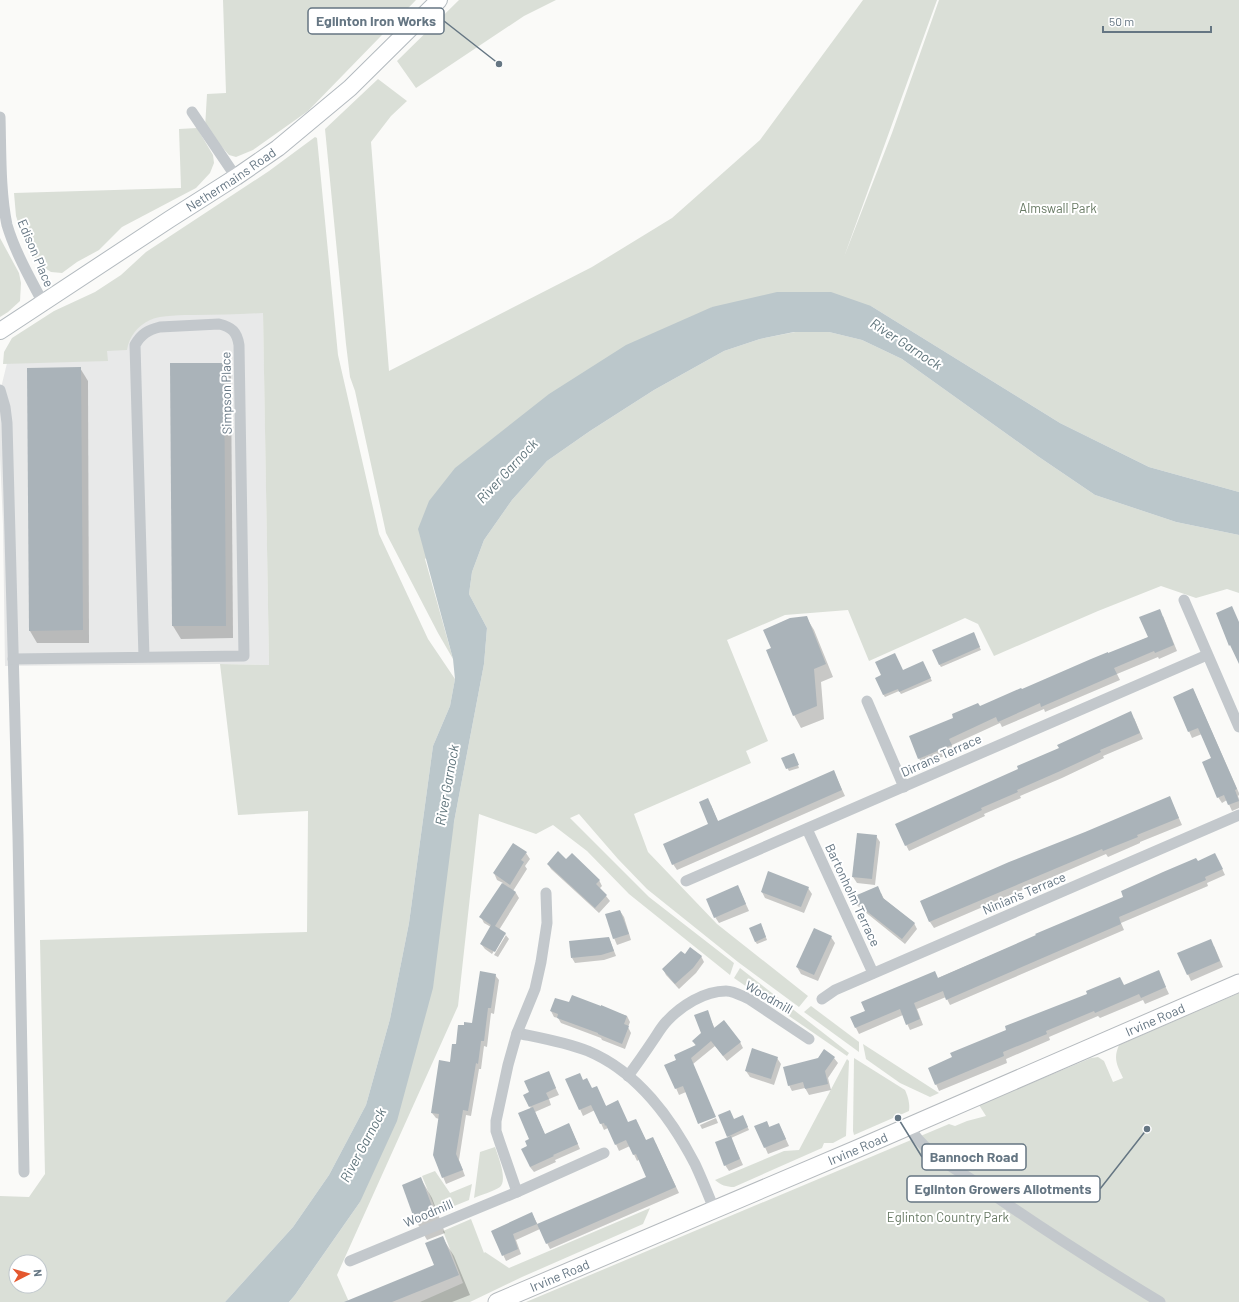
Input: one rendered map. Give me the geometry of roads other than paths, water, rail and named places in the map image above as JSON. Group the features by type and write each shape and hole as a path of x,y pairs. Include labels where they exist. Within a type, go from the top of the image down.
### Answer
{"main road":[{"name":"Nethermains Road","path":"0,331 278,148 350,88 439,0"},
{"name":"Irvine Road","path":"497,1302 636,1244 1239,983"}],"street":[{"path":"192,112 236,177"},
{"name":"Edison Place","path":"0,117 2,190 7,224 16,250 43,303"},
{"name":"Simpson Place","path":"14,659 144,658 244,656 239,345 238,338 234,331 228,326 219,324 160,327 144,332 138,338 135,345 144,658"},
{"path":"0,390 5,407 7,423 14,659 24,1172"},
{"path":"1184,600 1207,655 1236,712 1239,727"},
{"name":"Dirrans Terrace","path":"686,881 1207,655"},
{"path":"867,701 904,786"},
{"name":"Ninian's Terrace","path":"822,1000 835,990 873,973 1239,815"},
{"name":"Bartonholm Terrace","path":"807,829 873,973"},
{"path":"517,1192 496,1132 496,1121 508,1065 517,1033 535,989 541,962 547,923 546,893"},
{"name":"Woodmill","path":"628,1076 667,1021 680,1009 691,1002 714,993 726,991 749,999 809,1038"},
{"path":"517,1033 565,1043 589,1052 612,1064 628,1076 653,1100 666,1116 695,1165 714,1209"},
{"path":"909,1126 921,1144 939,1158 1013,1209 1160,1302"},
{"name":"Woodmill","path":"350,1261 517,1192 604,1153"}],"water":[{"name":"River Garnock","path":"777,292 831,292 871,306 1060,423 1149,467 1239,492 1239,535 1176,522 1095,495 902,359 862,340 829,332 794,332 760,339 724,351 654,390 590,431 547,461 512,500 484,540 472,572 469,594 487,628 484,664 454,822 433,988 397,1121 360,1202 289,1302 225,1302 293,1227 329,1175 366,1105 390,1019 409,923 433,746 450,706 455,679 453,659 418,529 429,501 455,468 549,394 626,345 712,307"}],"place":[{"name":"Eglinton Iron Works","path":"499,64"},
{"name":"Bannoch Road","path":"898,1118"},
{"name":"Eglinton Growers Allotments","path":"1147,1129"}],"park label":[{"name":"Almswall Park","path":"1058,208"},
{"name":"Eglinton Country Park","path":"948,1217"}]}
